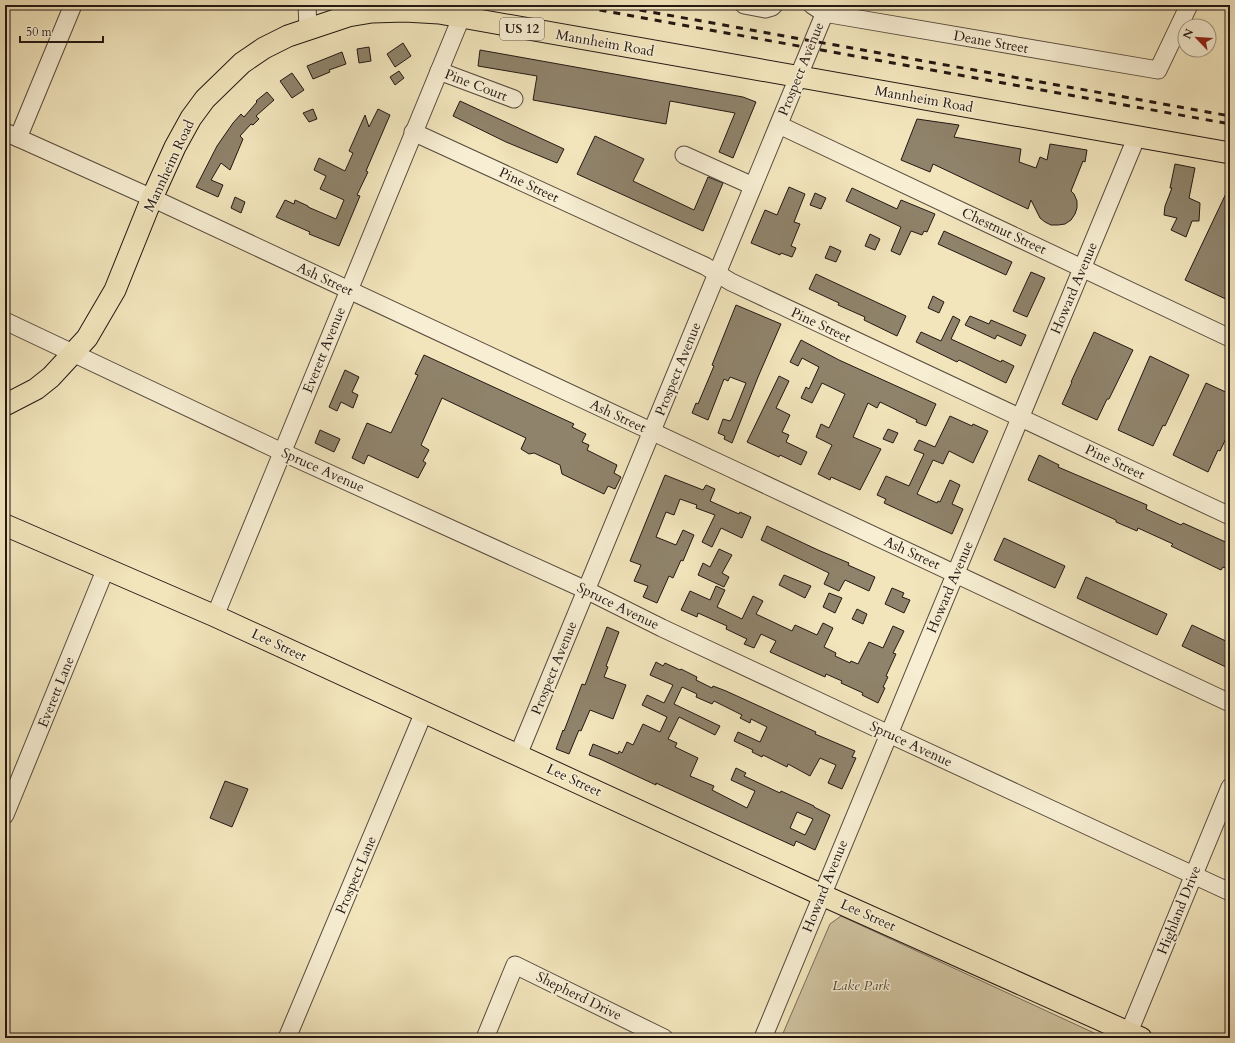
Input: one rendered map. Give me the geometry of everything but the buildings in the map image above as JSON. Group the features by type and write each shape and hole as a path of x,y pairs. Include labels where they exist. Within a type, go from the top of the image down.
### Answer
{"main road":[{"path":"418,5 439,13"},
{"name":"Mannheim Road","path":"5,405 36,389 51,376 87,338 115,290 152,198 175,147 191,118 205,99 242,64 264,48 288,36 348,16 372,12 405,11 439,13 1230,153"},
{"name":"Lee Street","path":"5,525 215,616 822,894 1135,1035"}],"street":[{"path":"12,135 73,5"},
{"path":"307,5 308,29"},
{"path":"744,5 764,9 774,5"},
{"name":"Deane Street","path":"821,8 1158,70 1189,5"},
{"name":"Prospect Avenue","path":"518,755 798,77 821,8"},
{"name":"Everett Avenue","path":"215,616 461,18"},
{"name":"Pine Court","path":"439,71 514,99"},
{"name":"Chestnut Street","path":"778,125 1230,338"},
{"name":"Pine Street","path":"413,132 698,262 731,282 1230,516"},
{"name":"Ash Street","path":"12,135 152,198 652,431 1230,704"},
{"name":"Howard Avenue","path":"763,1038 1137,136"},
{"path":"684,155 753,186"},
{"name":"Spruce Avenue","path":"5,321 282,452 586,590 669,631 888,734 1230,892"},
{"name":"Everett Lane","path":"5,815 106,568"},
{"name":"Prospect Lane","path":"287,1038 424,712"},
{"name":"Highland Drive","path":"1135,1035 1194,875 1230,787"},
{"name":"Shepherd Drive","path":"485,1038 515,965 661,1037"}],"green space":[{"name":"Lake Park","path":"841,916 1105,1038 781,1038 830,924"}],"railway":[{"path":"572,5 1230,124"},
{"path":"612,5 1230,116"}]}
